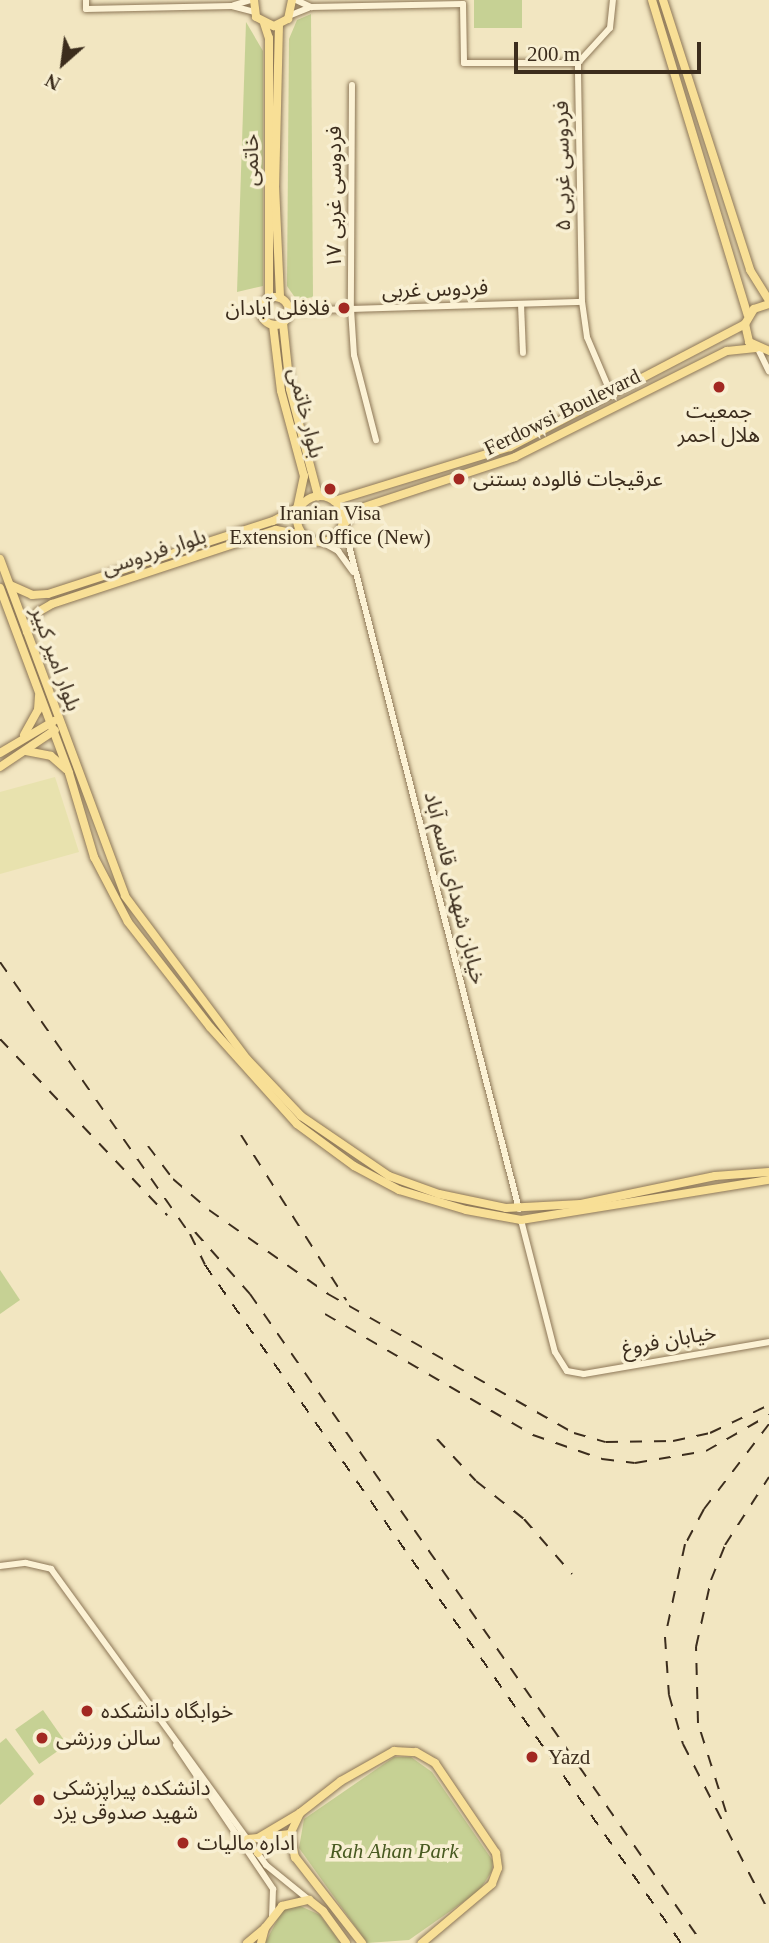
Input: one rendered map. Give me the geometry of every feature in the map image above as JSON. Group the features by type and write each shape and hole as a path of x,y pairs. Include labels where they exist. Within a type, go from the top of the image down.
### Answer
{"main road":[{"path":"252,0 254,12 264,23 279,24 290,15 294,0"},
{"path":"652,0 744,294 749,342 757,348"},
{"path":"663,0 757,285 769,303"},
{"name":"خاتمی","path":"264,23 269,38 269,298"},
{"name":"خاتمی","path":"279,24 275,186 280,298"},
{"path":"744,294 753,293 757,285"},
{"path":"269,298 280,298 289,311 283,323 273,325 261,311 269,298"},
{"name":"Ferdowsi Boulevard","path":"334,502 488,456 723,338 769,303"},
{"name":"بلوار خاتمی","path":"283,323 290,389 318,496"},
{"name":"بلوار خاتمی","path":"273,325 281,391 303,476 296,508"},
{"path":"723,338 729,343 727,351"},
{"name":"Ferdowsi Boulevard","path":"344,525 358,509 515,457 727,351 757,348 769,351"},
{"path":"318,496 334,502 344,525 335,537 320,541 304,535 296,521 296,508 318,496"},
{"name":"بلوار فردوسی","path":"10,584 32,595 48,594 273,521 296,508"},
{"name":"بلوار فردوسی","path":"27,632 38,612 52,604 276,530 304,535"},
{"name":"بلوار امیر کبیر","path":"0,559 61,721 74,772"},
{"name":"بلوار امیر کبیر","path":"0,587 54,732 74,772"},
{"path":"20,740 38,710 39,693"},
{"path":"0,754 50,721 61,721"},
{"path":"0,767 54,732 61,721"},
{"path":"26,751 51,756 74,772 106,854 132,907 247,1059 287,1103 357,1158 389,1175 439,1194 519,1209 582,1204 715,1177 769,1172"},
{"path":"74,772 94,856 134,930 281,1109 333,1151 384,1183 437,1203 521,1220 769,1180"},
{"path":"519,1209 521,1220"},
{"path":"248,1839 258,1838 300,1813 341,1781 394,1751 416,1752 435,1763 496,1853 498,1867 492,1884 422,1943"},
{"path":"300,1813 290,1834 295,1857 362,1943"},
{"path":"258,1853 273,1836 290,1834"},
{"path":"261,1943 272,1916 291,1902 309,1900 323,1911 346,1943"},
{"path":"247,1943 265,1928"}],"street":[{"path":"86,0 86,9 232,6 252,0"},
{"path":"294,0 311,8"},
{"path":"290,15 311,8 463,4 464,64 578,63 610,28 613,0"},
{"path":"232,6 254,12"},
{"name":"فردوسی غربی ۵","path":"578,63 582,302 587,337 612,396"},
{"name":"فردوسی غربی ۱۷","path":"352,85 351,309 354,355 376,440"},
{"name":"فردوس غربی","path":"289,311 582,302"},
{"path":"522,304 523,353"},
{"path":"757,348 769,372"},
{"name":"خیابان شهدای قاسم آباد","path":"344,525 519,1209"},
{"path":"320,541 338,551 357,577"},
{"name":"خیابان فروغ","path":"521,1220 555,1352 561,1365 575,1374 769,1342"},
{"path":"0,1566 26,1563 51,1569 275,1877 309,1900"},
{"path":"176,1744 179,1755 273,1889 272,1916"}],"shaded area":[{"path":"55,777 79,852 0,874 0,792"}],"green space":[{"path":"474,0 522,0 522,28 474,28"},
{"path":"311,14 313,297 296,299 287,286 289,39 297,20"},
{"path":"246,22 263,51 263,286 237,292"},
{"path":"0,1270 20,1300 0,1314"},
{"name":"سالن ورزشی","path":"43,1710 67,1744 39,1764 15,1730"},
{"path":"6,1738 34,1774 0,1805 0,1743"},
{"name":"Rah Ahan Park","path":"394,1757 411,1757 432,1772 493,1861 492,1871 479,1891 409,1940 367,1943 299,1848 304,1819"},
{"path":"296,1904 320,1915 341,1943 265,1943 283,1909"}],"railway":[{"path":"0,962 190,1234 205,1265 681,1943"},
{"path":"0,1039 167,1215"},
{"path":"241,1135 346,1300"},
{"path":"148,1146 173,1179 209,1210 328,1294 574,1433 606,1442 673,1441 710,1433 769,1405"},
{"path":"195,1232 250,1294 702,1943"},
{"path":"325,1314 533,1435 602,1459 635,1463 706,1451 769,1415"},
{"path":"769,1424 704,1509 685,1544 665,1637 669,1695 683,1744 769,1912"},
{"path":"437,1439 476,1481 524,1519 572,1574"},
{"path":"726,1812 698,1723 696,1647 711,1580 725,1545 769,1477"}],"place":[{"name":"فلافلی آبادان","path":"344,308"},
{"name":"جمعیت هلال احمر","path":"719,387"},
{"name":"عرقیجات فالوده بستنی","path":"459,479"},
{"name":"Iranian Visa Extension Office (New)","path":"330,489"},
{"name":"خوابگاه دانشکده","path":"87,1711"},
{"name":"سالن ورزشی","path":"42,1738"},
{"name":"Yazd","path":"532,1757"},
{"name":"دانشکده پیراپزشکی شهید صدوقی یزد","path":"39,1800"},
{"name":"اداره مالیات","path":"183,1843"}]}
